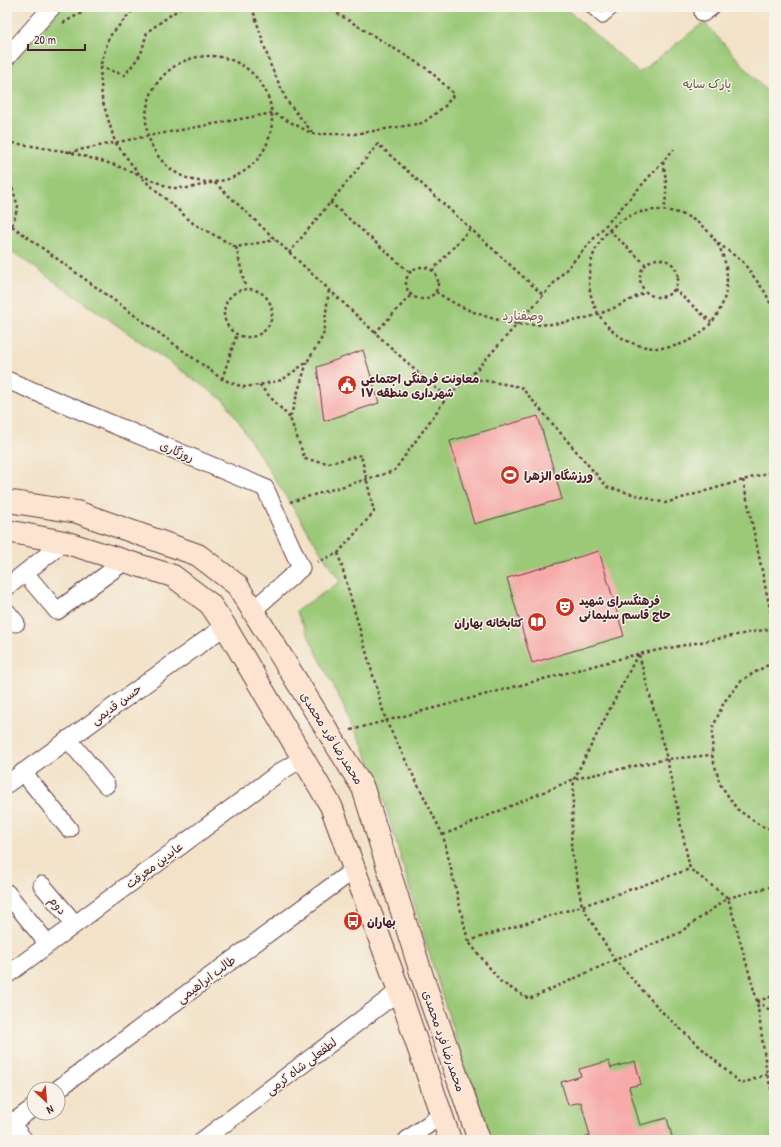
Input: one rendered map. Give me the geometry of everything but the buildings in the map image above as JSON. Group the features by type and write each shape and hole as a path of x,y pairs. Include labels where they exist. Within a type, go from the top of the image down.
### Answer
{"main road":[{"name":"محمدرضا فرد محمدی","path":"7,501 77,512 198,555 237,586 363,788 423,979 479,1140"},
{"path":"7,531 64,542 173,576 210,604 225,626 331,806 399,991 450,1140"}],"street":[{"path":"7,57 52,7"},
{"name":"روزگاری","path":"7,380 265,488 302,568"},
{"path":"7,588 64,542"},
{"path":"25,573 57,611 125,561"},
{"path":"253,610 302,568"},
{"name":"حسن قدیمی","path":"7,784 225,626"},
{"path":"68,739 106,785"},
{"name":"عابدین معرفت","path":"7,975 280,772 302,758"},
{"path":"23,772 69,830"},
{"name":"طالب ابراهیمی","path":"66,1084 355,870"},
{"name":"دوم","path":"42,885 75,924"},
{"path":"7,893 48,944"},
{"name":"لطفعلی شاه کرمی","path":"203,1140 399,991"},
{"path":"24,1140 9,1121 26,1111"},
{"path":"407,1140 441,1115"}],"lane":[{"path":"588,7 602,19 616,7"}],"path":[{"path":"142,7 132,11 109,37 100,67 102,99 115,142 140,175 194,224 236,247 275,240"},
{"path":"100,67 125,75 141,54 147,32 182,7"},
{"path":"252,7 270,64 281,88 287,100 313,134"},
{"path":"68,152 272,113 313,134 354,134 423,123 444,106 454,94 430,70 327,7"},
{"path":"7,147 8,142 68,152 115,166 171,188 190,188 214,182 234,177 251,167 264,152 271,133 272,113 267,93 255,75 239,63 219,56 198,57 178,64 162,77 150,94 146,115 148,136 157,156 172,171 192,180 214,182 431,385 448,396"},
{"path":"289,252 378,144 543,295"},
{"path":"274,507 394,471 448,396 469,378 674,149"},
{"path":"663,162 667,194 664,211"},
{"path":"7,185 12,188 18,206 12,226 7,230"},
{"path":"330,202 409,272"},
{"path":"650,211 664,211 672,212 694,220 711,234 723,253 727,274 726,294 718,313 711,322 705,329 689,341 669,347 648,347 629,342 611,330 598,314 590,293 590,270 596,249 610,230 628,217 650,211"},
{"path":"12,226 222,379 243,387 259,385 282,380 307,362"},
{"path":"432,270 470,229"},
{"path":"610,230 645,264"},
{"path":"716,242 743,262 765,292 774,311"},
{"path":"236,247 246,290"},
{"path":"658,259 670,263 675,268 678,280 674,289 662,297 656,297 645,292 641,287 640,275 645,264 651,260 658,259"},
{"path":"418,267 432,270 438,278 438,287 436,292 427,298 416,298 411,295 406,287 409,272 418,267"},
{"path":"290,418 307,362 323,336 329,289"},
{"path":"674,289 711,322"},
{"path":"246,290 254,290 262,293 271,306 271,322 260,334 252,337 244,337 237,334 231,330 226,323 225,308 228,302 232,296 246,290"},
{"path":"436,292 461,307 489,317 518,324 544,324 574,321 624,304 645,292"},
{"path":"375,333 411,295"},
{"path":"222,379 237,334"},
{"path":"469,378 521,387 607,486 665,503 774,470"},
{"path":"259,385 290,418 304,459 329,463 361,455 374,512 338,553 302,568"},
{"path":"330,736 638,654 774,628 743,480"},
{"path":"338,553 386,721 443,835 468,941 501,982 528,999 679,933 728,898 774,886"},
{"path":"638,654 667,759 690,869 728,898 757,1001 767,1074 774,1099"},
{"path":"638,654 574,779 571,846 582,906 615,960 665,1015 741,1084 767,1074"},
{"path":"774,664 766,666 742,680 724,702 714,727 712,756 720,784 737,809 761,826 774,830"},
{"path":"443,835 574,779 667,759 712,756"},
{"path":"468,941 582,906 690,869"},
{"path":"757,1001 774,996"},
{"path":"757,1001 774,1013"}],"green space":[{"name":"پارک سایه","path":"62,7 564,7 639,73 704,22 774,99 774,1140 488,1140 421,927 383,798 361,742 296,611 340,582 226,402 7,248 7,69"}],"place":[{"name":"معاونت فرهنگی اجتماعی شهرداری منطقه ۱۷","path":"347,385"},
{"name":"ورزشگاه الزهرا","path":"510,475"},
{"name":"فرهنگسرای شهید حاج قاسم سلیمانی","path":"565,607"},
{"name":"کتابخانه بهاران","path":"537,622"},
{"name":"بهاران","path":"353,921"}],"district":[{"name":"وصفنارد","path":"523,315"}]}
